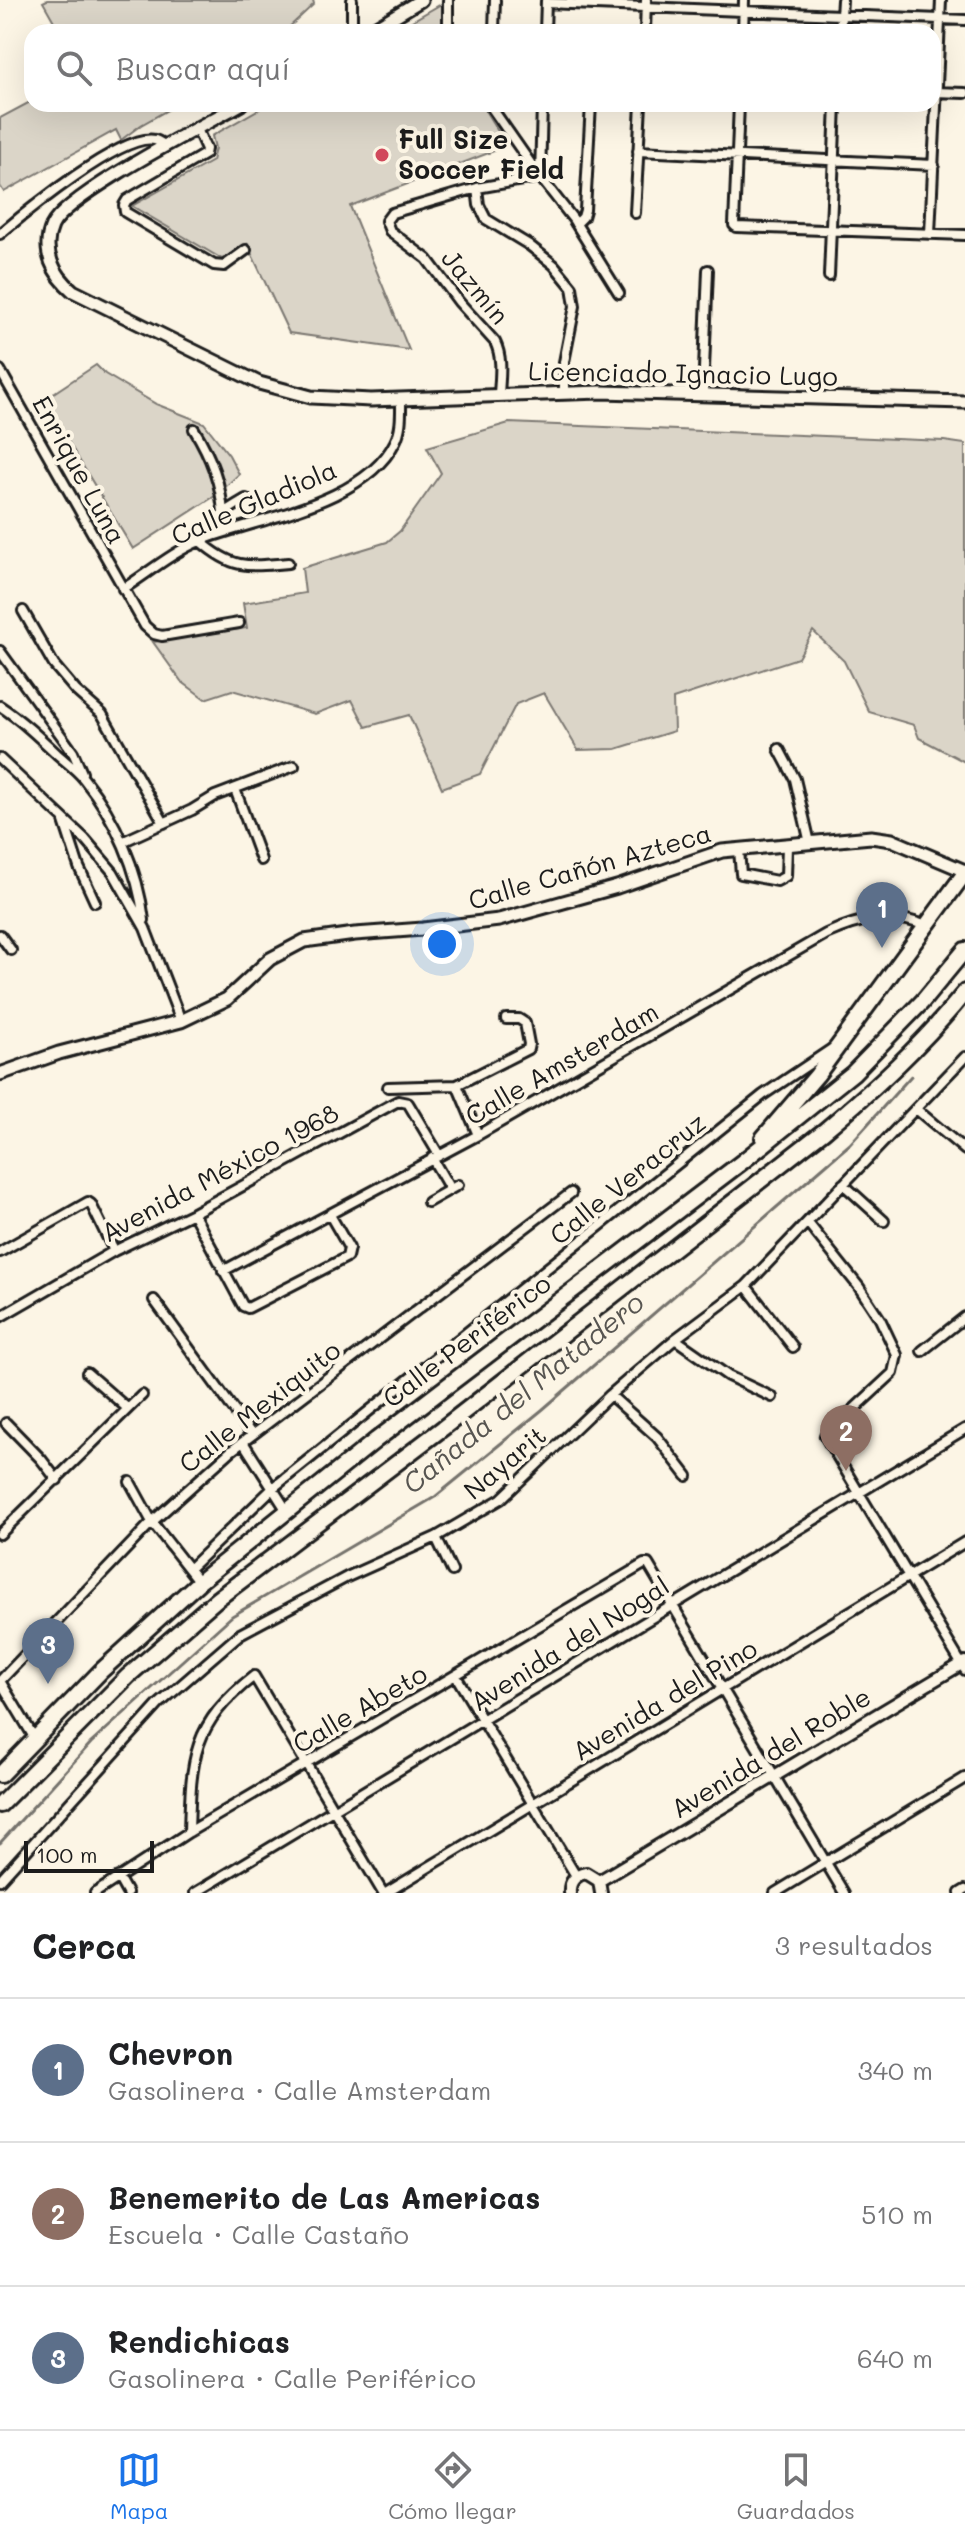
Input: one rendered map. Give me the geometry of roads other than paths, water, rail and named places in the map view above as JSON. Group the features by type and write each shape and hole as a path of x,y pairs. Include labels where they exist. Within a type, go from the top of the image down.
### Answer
{"highway":[{"path":"742,1162 840,1044 965,872"},
{"name":"Calle Periférico","path":"0,1775 101,1671 199,1582 376,1440 742,1162 853,1073 922,1002 965,950"},
{"name":"Calle Periférico","path":"0,1805 128,1676 217,1599 443,1428 824,1131 923,1042 965,992"},
{"path":"923,1042 965,1007"}],"main road":[{"path":"381,24 421,0"},
{"name":"Licenciado Ignacio Lugo","path":"227,112 79,198 64,210 52,227 48,246 50,261 60,279 73,291 259,383 311,397 338,400 564,392 965,402"},
{"name":"Calle Cañón Azteca","path":"0,1074 59,1053 181,1021 227,999 270,959 304,941 499,920 617,887 722,851 847,838 892,840 965,872"}],"street":[{"path":"352,0 352,24"},
{"path":"448,0 448,24"},
{"path":"494,24 495,0"},
{"path":"743,24 744,0"},
{"path":"840,24 842,0"},
{"path":"940,24 941,0"},
{"path":"545,24 546,2 965,20"},
{"path":"645,24 646,4"},
{"path":"941,92 965,93"},
{"path":"495,112 576,224 619,293"},
{"path":"540,177 542,112"},
{"path":"576,224 585,210 591,112"},
{"path":"635,213 640,112"},
{"path":"739,112 735,226 965,235"},
{"path":"829,276 836,112"},
{"path":"930,234 935,112"},
{"path":"197,129 206,149 205,154 127,200 125,212 214,265 224,266 246,250"},
{"path":"0,234 76,175 120,149 154,140 166,146"},
{"path":"638,151 934,165"},
{"path":"540,177 477,188 479,205 486,219 529,245 554,265 572,287 575,306 564,362 564,392"},
{"name":"Jazmín","path":"477,188 392,213 386,221 390,231 427,259 499,348 499,394"},
{"path":"703,394 708,270"},
{"name":"Enrique Luna","path":"0,370 145,626 162,636 239,623"},
{"name":"Calle Gladiola","path":"123,589 200,541 292,513 361,479 376,467 396,440 401,399"},
{"path":"194,429 212,463 223,513"},
{"path":"246,499 208,526 200,541 229,563 264,566 288,563"},
{"path":"23,611 54,665 76,691 102,714 164,823"},
{"path":"0,651 73,752 83,777 122,842 140,892 145,928"},
{"path":"0,706 19,719 83,777"},
{"path":"779,749 795,779 810,843"},
{"path":"0,759 102,856 145,928 181,1021"},
{"path":"122,842 235,789 294,766"},
{"path":"235,789 261,860"},
{"path":"64,821 79,867 95,902"},
{"path":"739,850 741,874 777,881 786,876 787,846"},
{"name":"Calle Amsterdam","path":"223,1271 478,1135 826,934 846,925 880,918 904,918 926,926"},
{"path":"0,935 11,950"},
{"path":"388,1087 457,1085 529,1048 525,1023 519,1019 506,1019"},
{"name":"Calle Veracruz","path":"189,1569 273,1488 763,1095 840,1044"},
{"name":"Nayarit","path":"0,1880 159,1704 240,1634 347,1577 436,1537 501,1499 610,1395 675,1339 746,1286 965,1057"},
{"path":"457,1085 478,1135"},
{"name":"Avenida México 1968","path":"0,1317 114,1251 193,1213 398,1101 408,1103 454,1187 428,1202"},
{"path":"916,1109 965,1150"},
{"path":"843,1184 884,1221"},
{"name":"Calle Mexiquito","path":"0,1681 152,1522 243,1442 571,1193"},
{"path":"0,1252 88,1202 114,1251"},
{"path":"193,1213 243,1306 248,1308 347,1257 349,1248 330,1215"},
{"path":"808,1223 859,1287 880,1319 897,1355 893,1373 825,1436 964,1665"},
{"path":"746,1286 793,1347"},
{"path":"154,1300 252,1435"},
{"path":"922,1351 965,1317"},
{"path":"675,1339 728,1376 772,1397"},
{"path":"87,1373 127,1408"},
{"path":"0,1534 142,1395"},
{"path":"610,1395 657,1437 687,1476"},
{"path":"6,1423 57,1480"},
{"name":"Avenida del Nogal","path":"195,1893 965,1429"},
{"path":"243,1442 287,1511"},
{"path":"130,1482 152,1522 199,1582"},
{"path":"436,1537 452,1571"},
{"name":"Avenida del Pino","path":"385,1893 965,1542"},
{"name":"Calle Abeto","path":"95,1893 189,1832 644,1564 648,1564 671,1604"},
{"path":"671,1604 844,1893"},
{"name":"Avenida del Roble","path":"599,1881 964,1665"},
{"path":"189,1832 190,1796 198,1742 218,1707 254,1676 385,1893"},
{"path":"456,1676 576,1876"},
{"path":"0,1681 35,1740"},
{"path":"775,1893 965,1778"},
{"path":"570,1893 569,1886 576,1876 586,1873 599,1881 601,1893"},
{"path":"118,1877 127,1893"}],"waterway":[{"name":"Cañada del Matadero","path":"0,1843 91,1743 232,1616 435,1497 542,1410 850,1144 911,1076"}],"place":[{"name":"Full Size Soccer Field","path":"382,155"},
{"name":"Chevron","path":"882,948"},
{"name":"Benemerito de Las Americas","path":"846,1471"},
{"name":"Rendichicas","path":"48,1684"}]}
